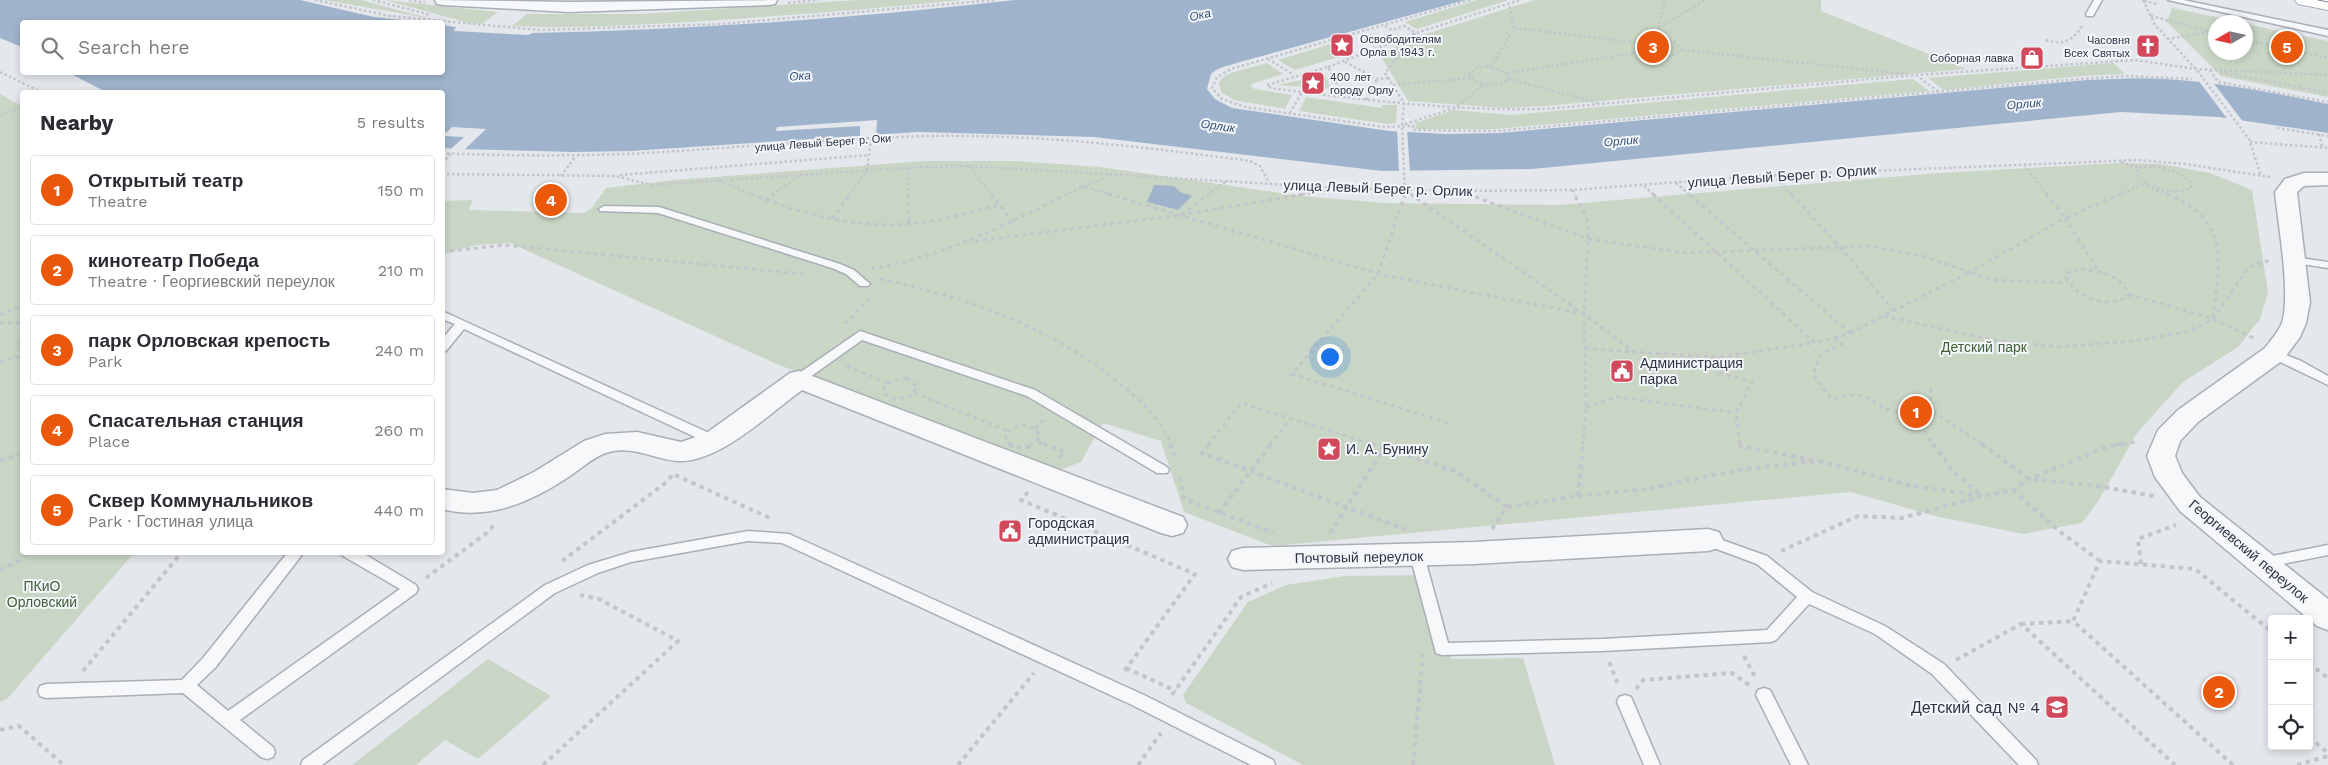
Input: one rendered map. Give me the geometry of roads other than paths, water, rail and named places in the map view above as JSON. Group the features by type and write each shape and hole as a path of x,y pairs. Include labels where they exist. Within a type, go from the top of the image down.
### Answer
{"main road":[{"path":"2304,0 2328,5"}],"street":[{"path":"442,0 522,2 569,7 769,0"},
{"path":"2267,348 2287,337 2294,323 2298,302 2286,192 2288,187 2294,182 2306,179 2328,179"},
{"name":"Георгиевский переулок","path":"2267,348 2188,416 2168,437 2149,449 2190,504 2328,617"},
{"path":"445,500 456,504 472,504 490,502 516,495 531,488 581,454 600,445 627,440 649,444 666,450 685,451 701,448 714,441 799,379 1172,525"},
{"name":"Почтовый переулок","path":"1243,559 1414,543 1474,553 1708,540"}],"lane":[{"path":"2090,14 2098,0"},
{"path":"2172,0 2328,33"},
{"path":"604,209 660,210 850,272 864,284"},
{"path":"2293,260 2328,266"},
{"path":"445,315 714,441"},
{"path":"445,344 462,323"},
{"path":"799,379 860,334 1031,392 1162,470"},
{"path":"2267,348 2328,381"},
{"path":"309,765 550,590 593,570 631,558 748,536 784,538 1173,717 1267,765"},
{"path":"1708,540 1762,560 1807,596 1880,630 1938,669 2030,765"},
{"path":"1414,543 1442,649 1602,645 1772,636 1807,596"},
{"path":"2262,563 2328,550"},
{"path":"186,686 209,663 295,555"},
{"path":"228,720 411,589 353,555"},
{"path":"46,691 186,686 267,752"},
{"path":"1764,695 1800,765"},
{"path":"1625,702 1652,765"}],"water":[{"path":"0,0 300,0 374,17 403,20 20,20 20,46 0,38"},
{"path":"1015,0 1465,0 1226,66 1211,74 1207,89 1215,99 1232,108 1389,131 1445,134 1500,133 2087,80 2145,78 2226,85 2328,104 2328,133 2219,117 2121,112 1532,169 1382,171 1094,137 918,132 630,151 574,152 445,148 445,90 102,90 73,75 445,75 445,25 456,27 454,31 528,35 533,33 775,22"},
{"path":"1154,185 1174,186 1180,192 1192,196 1178,210 1147,202"}],"tram line":[{"path":"2318,0 2328,2"}],"place":[{"name":"Освободителям Орла в 1943 г.","path":"1342,45"},
{"name":"Часовня Всех Святых","path":"2148,46"},
{"name":"парк Орловская крепость","path":"1653,47"},
{"name":"Сквер Коммунальников","path":"2287,47"},
{"name":"Соборная лавка","path":"2032,58"},
{"name":"400 лет городу Орлу","path":"1313,83"},
{"name":"Спасательная станция","path":"551,200"},
{"name":"Администрация парка","path":"1622,371"},
{"name":"Открытый театр","path":"1916,412"},
{"name":"И. А. Бунину","path":"1329,449"},
{"name":"Городская администрация","path":"1010,531"},
{"name":"кинотеатр Победа","path":"2219,692"},
{"name":"Детский сад № 4","path":"2057,707"}],"water label":[{"name":"Ока","path":"1200,15"},
{"name":"Ока","path":"800,76"},
{"name":"Орлик","path":"2024,104"},
{"name":"Орлик","path":"1218,126"},
{"name":"Орлик","path":"1621,141"}],"park label":[{"name":"Детский парк","path":"1984,347"},
{"name":"ПКиО Орловский","path":"42,594"}]}
